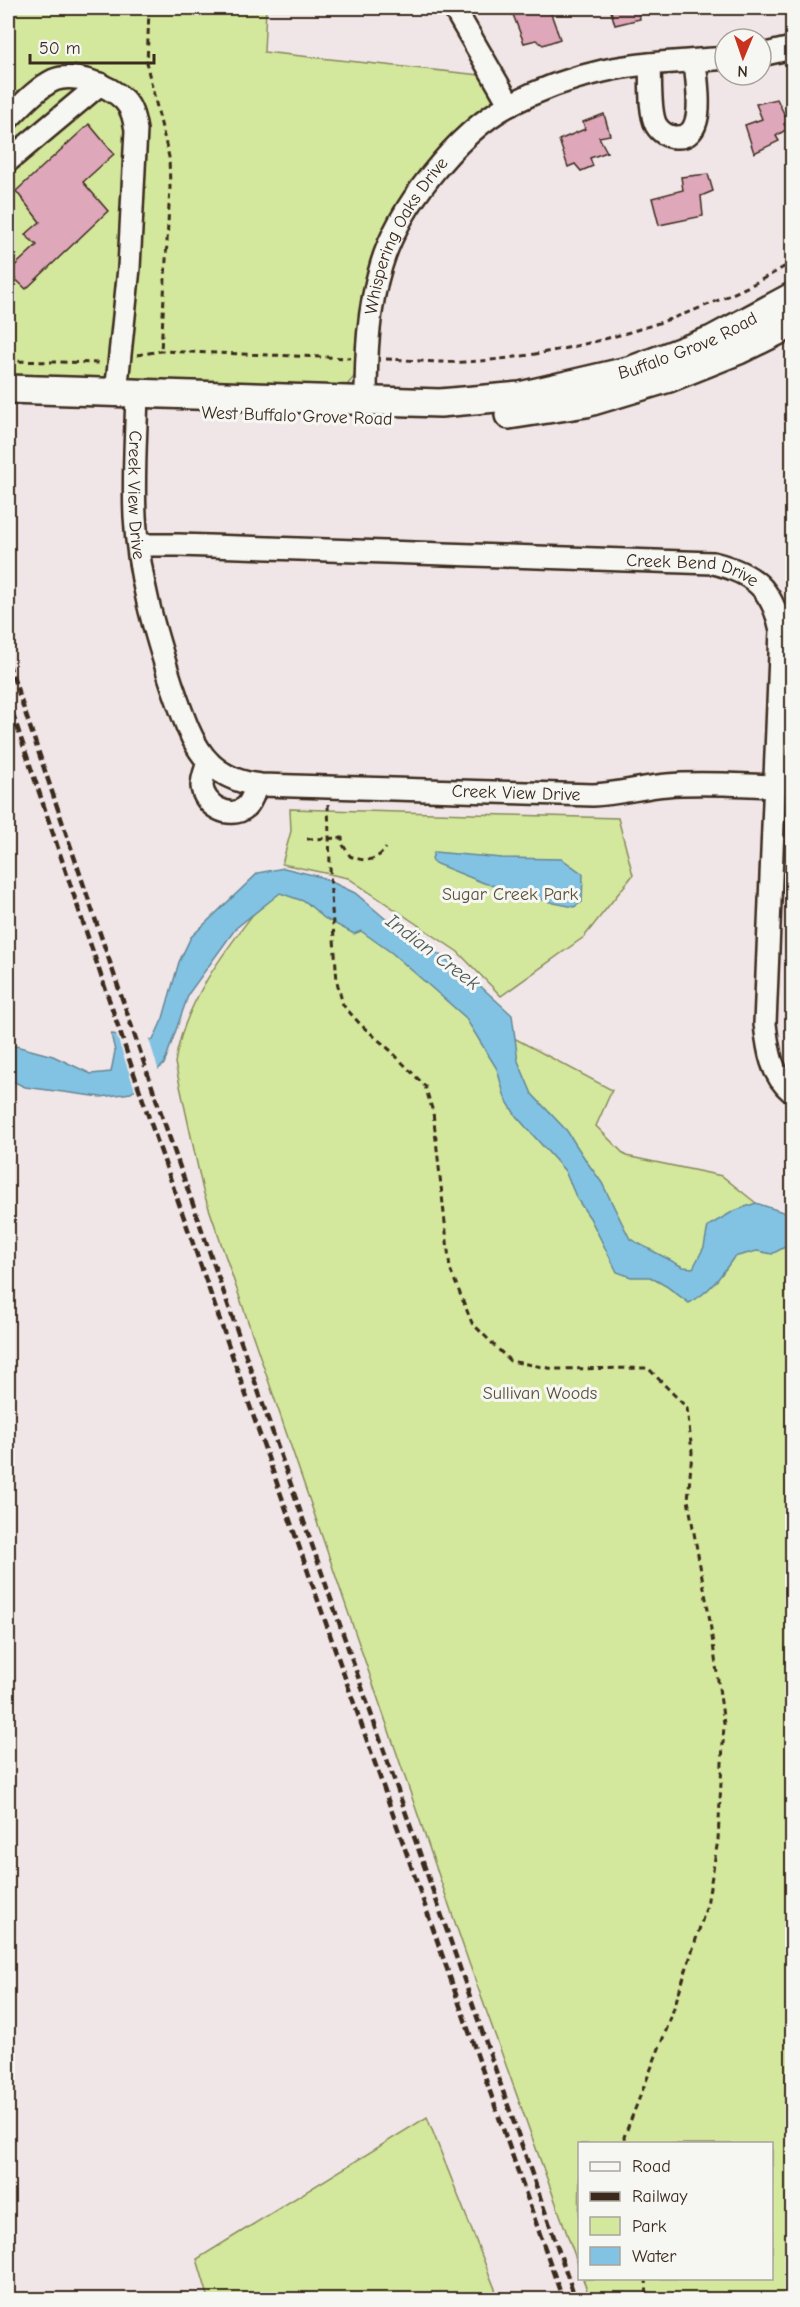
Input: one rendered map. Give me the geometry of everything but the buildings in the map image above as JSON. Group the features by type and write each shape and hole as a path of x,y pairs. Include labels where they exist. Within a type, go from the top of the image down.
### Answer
{"main road":[{"name":"Buffalo Grove Road","path":"583,393 632,370 712,340 792,297"},
{"name":"Buffalo Grove Road","path":"583,393 669,378 739,350 792,324"},
{"name":"West Buffalo Grove Road","path":"8,389 429,420 492,417 583,393"},
{"name":"West Buffalo Grove Road","path":"8,405 130,399 440,403 583,393"}],"street":[{"path":"454,8 510,105"},
{"path":"773,52 792,48"},
{"name":"Whispering Oaks Drive","path":"366,401 369,325 381,265 406,210 420,189 461,142 510,105 563,82 616,68 713,59"},
{"path":"650,64 655,123 665,134 678,138 691,132 698,117 695,61"},
{"path":"8,119 51,81 73,77 100,84"},
{"path":"8,161 100,84"},
{"name":"Creek View Drive","path":"100,84 124,99 132,112 136,130 129,268 119,358 130,399 138,545 146,599 155,633 189,732 200,754 228,777 241,783 257,785 593,795 674,785 775,786"},
{"name":"Creek Bend Drive","path":"138,545 713,563 737,569 760,586 772,602 781,630 765,1024 768,1055 777,1073 792,1092"},
{"path":"208,762 202,783 203,792 207,800 218,808 231,812 243,809 257,785"}],"path":[{"path":"149,8 147,66 169,157 170,187 161,351"},
{"path":"391,359 463,362 583,344 679,316 733,294 792,262"},
{"path":"8,361 103,363 161,351 347,358"},
{"path":"328,810 328,859 337,982 343,1005 425,1086 433,1112 450,1269 472,1323 510,1361 554,1369 648,1368 687,1408 692,1452 688,1500 709,1615 724,1724 718,1840 707,1905 691,1959 669,2023 624,2137 625,2142"},
{"path":"307,839 342,838 343,845 350,856 360,860 375,858 386,849"},
{"path":"646,2280 647,2300"}],"green space":[{"path":"8,8 266,8 264,52 480,75 492,94 493,104 413,188 354,377 347,385 310,388 8,375"},
{"name":"Sugar Creek Park","path":"290,809 618,818 633,875 584,937 501,996 458,952 348,878 282,864 291,831"},
{"name":"Sullivan Woods","path":"278,882 310,882 478,1019 612,1090 596,1126 626,1156 722,1176 756,1203 754,1238 792,1243 792,2299 590,2299 583,2280 773,2280 773,2142 578,2142 578,2264 469,1963 203,1191 175,1063 190,1013 201,990 230,945"},
{"path":"427,2117 499,2299 209,2299 197,2259"}],"water":[{"path":"434,852 502,858 562,859 583,874 582,902 574,907 484,883 434,863 432,859"},
{"name":"Indian Creek","path":"284,868 321,877 355,893 388,921 464,971 512,1015 518,1061 532,1094 567,1131 602,1183 630,1239 683,1267 693,1268 704,1247 708,1226 734,1211 756,1203 792,1215 792,1243 772,1254 757,1251 734,1257 709,1289 689,1303 650,1277 631,1277 617,1272 590,1218 577,1199 565,1171 516,1116 505,1098 497,1069 465,1017 392,953 361,931 354,934 324,918 306,902 280,893 236,928 189,993 164,1064 131,1093 101,1097 25,1087 8,1079 8,1045 53,1056 91,1074 111,1072 115,1051 111,1034 153,1040 163,1018 179,962 191,937 258,873"}],"pier":[{"path":"115,1031 148,1036 159,1072 136,1093"}],"railway":[{"path":"8,662 161,1113 576,2300"},
{"path":"8,700 149,1118 563,2300"}]}
